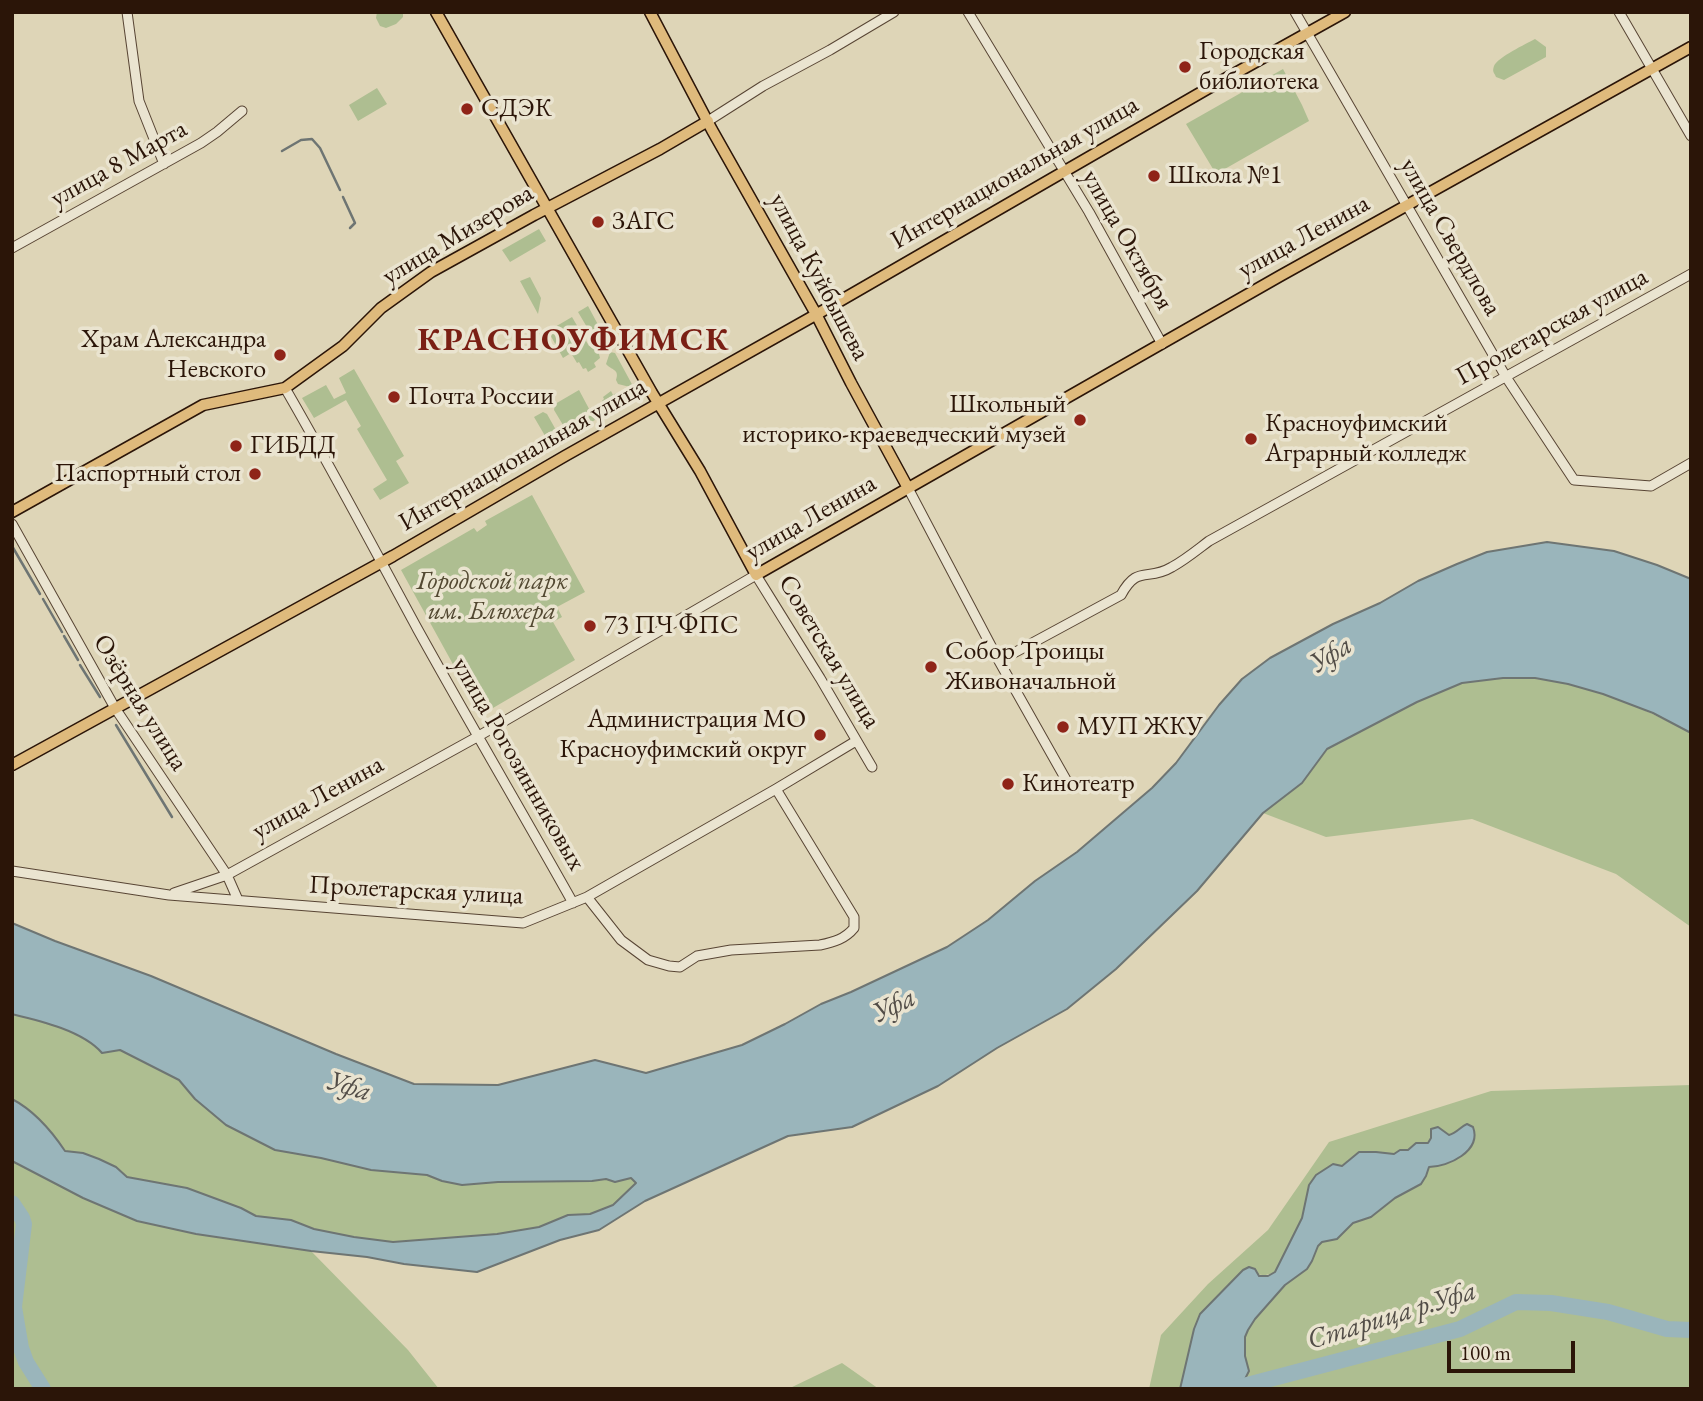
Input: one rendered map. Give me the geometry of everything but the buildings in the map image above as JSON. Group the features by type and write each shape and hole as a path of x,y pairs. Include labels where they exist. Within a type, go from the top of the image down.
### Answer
{"main road":[{"name":"Советская улица","path":"436,12 700,471 756,575"},
{"name":"улица Куйбышева","path":"650,12 908,488"},
{"name":"Интернациональная улица","path":"12,765 381,562 1345,12"},
{"name":"улица Ленина","path":"756,575 1691,47"},
{"name":"улица Мизерова","path":"12,512 203,405 285,388 343,346 382,307 432,272 708,121"}],"street":[{"path":"127,12 139,101 164,164"},
{"name":"улица Мизерова","path":"708,121 763,86 894,12"},
{"name":"улица Октября","path":"968,12 1097,226 1162,344"},
{"name":"улица Свердлова","path":"1295,12 1506,377 1574,480 1651,485 1691,463"},
{"path":"1619,12 1691,136"},
{"name":"улица 8 Марта","path":"12,248 164,164 217,132 242,111"},
{"name":"Пролетарская улица","path":"999,661 1121,595 1126,585 1135,577 1154,575 1171,568 1209,541 1691,274"},
{"name":"улица Рогозинниковых","path":"285,388 477,737 573,903"},
{"name":"улица Куйбышева","path":"908,488 999,661 1069,785"},
{"name":"Озёрная улица","path":"12,524 115,708 227,874 238,900"},
{"name":"улица Ленина","path":"169,895 227,874 477,737 756,575"},
{"name":"Советская улица","path":"756,575 872,767"},
{"name":"Пролетарская улица","path":"12,871 169,895 523,923 587,897 856,741"},
{"path":"587,897 621,940 648,960 680,967 697,956 731,950 829,943 847,936 855,925 854,918 776,789"}],"green space":[{"path":"377,12 403,12 403,17 386,28 380,26 376,18"},
{"path":"1535,39 1546,47 1546,57 1504,80 1496,77 1493,70 1497,62"},
{"path":"1283,69 1309,121 1216,174 1186,124"},
{"path":"377,88 387,104 358,121 349,105"},
{"path":"539,229 546,241 510,262 502,250"},
{"path":"530,277 541,298 538,314 520,281"},
{"path":"588,306 603,334 594,339 578,312"},
{"path":"572,317 589,346 600,349 600,358 594,363 596,367 588,372 577,363 571,353 563,358 548,331"},
{"path":"610,352 615,353 634,388 618,384 616,372 606,364"},
{"path":"354,369 404,456 396,461 409,483 380,500 373,489 387,480 357,429 361,426 346,400 314,418 302,398 326,385 334,399 346,393 339,378"},
{"path":"579,390 595,420 569,435 554,410 555,404"},
{"path":"611,391 613,395 616,393 628,397 627,401 605,413 600,406 604,404 603,397"},
{"path":"543,412 547,414 561,439 551,446 534,417"},
{"name":"Городской парк им. Блюхера","path":"532,495 585,592 557,607 562,617 553,622 575,660 481,715 401,570 474,528 477,532 487,525 485,521"},
{"path":"1528,678 1577,686 1635,706 1691,733 1691,927 1616,874 1472,819 1326,837 1263,813 1302,783 1327,749 1417,702 1462,683"},
{"path":"12,1014 73,1033 102,1053 120,1050 179,1080 195,1099 275,1150 371,1170 427,1175 462,1185 606,1179 615,1182 631,1178 636,1183 613,1205 590,1214 568,1215 539,1227 497,1234 393,1242 314,1229 291,1220 256,1216 187,1188 127,1177 116,1167 99,1159 83,1153 65,1151 42,1122 12,1099"},
{"path":"1691,1085 1691,1389 1244,1389 1244,1381 1249,1371 1245,1356 1245,1337 1255,1319 1285,1285 1312,1261 1322,1242 1337,1239 1353,1223 1371,1217 1395,1198 1421,1184 1429,1167 1445,1164 1470,1149 1460,1128 1455,1133 1431,1138 1428,1143 1394,1154 1362,1153 1309,1185 1302,1218 1275,1272 1263,1275 1243,1270 1220,1293 1194,1329 1180,1389 1149,1389 1161,1335 1208,1284 1268,1230 1329,1142 1491,1091"},
{"path":"12,1161 83,1198 137,1221 196,1234 311,1251 408,1350 439,1389 12,1389"},
{"path":"842,1363 879,1389 788,1389"}],"water":[{"name":"Уфа","path":"1547,542 1614,551 1691,579 1691,733 1653,713 1603,694 1535,678 1503,678 1462,683 1417,702 1327,749 1302,783 1263,813 1197,891 1116,969 1067,1009 997,1048 938,1086 852,1127 788,1136 645,1201 599,1230 560,1240 477,1272 404,1264 196,1234 137,1221 83,1198 12,1161 12,1099 42,1122 65,1151 83,1153 99,1159 116,1167 127,1177 187,1188 256,1216 291,1220 314,1229 354,1237 393,1242 497,1234 539,1227 568,1215 590,1214 613,1205 636,1183 631,1178 615,1182 606,1179 462,1185 427,1175 371,1170 275,1150 226,1125 195,1099 179,1080 120,1050 102,1053 73,1033 12,1014 12,923 151,976 414,1084 498,1085 595,1060 646,1073 742,1045 821,1004 947,947 988,920 1035,881 1077,852 1152,788 1176,763 1242,679 1270,658 1418,581 1457,564 1487,552"},
{"path":"1467,1124 1473,1127 1473,1143 1462,1156 1445,1164 1429,1167 1421,1184 1395,1198 1371,1217 1353,1223 1337,1239 1322,1242 1307,1269 1285,1285 1255,1319 1245,1337 1245,1356 1249,1371 1244,1381 1244,1389 1180,1389 1200,1314 1243,1270 1249,1267 1255,1269 1259,1276 1268,1276 1275,1272 1302,1218 1309,1185 1316,1175 1333,1164 1342,1166 1359,1152 1394,1154 1400,1150 1408,1150 1416,1143 1428,1143 1431,1129 1438,1127 1449,1135"}],"waterway":[{"path":"282,151 301,140 312,139 320,148 340,190"},
{"path":"343,197 355,223 350,228"},
{"path":"12,546 40,594"},
{"path":"43,599 62,632"},
{"path":"64,636 78,660"},
{"path":"80,665 100,697"},
{"path":"116,725 172,817"},
{"name":"Старица р.Уфа","path":"12,1203 24,1224 14,1307 21,1348 26,1362 43,1389"},
{"name":"Старица р.Уфа","path":"1232,1389 1460,1329 1516,1302 1551,1303 1608,1312 1667,1329 1691,1330"}],"place":[{"name":"Городская библиотека","path":"1185,67"},
{"name":"СДЭК","path":"467,109"},
{"name":"Школа №1","path":"1154,176"},
{"name":"ЗАГС","path":"598,222"},
{"name":"Храм Александра Невского","path":"280,355"},
{"name":"Почта России","path":"394,397"},
{"name":"Школьный историко-краеведческий музей","path":"1080,420"},
{"name":"Красноуфимский Аграрный колледж","path":"1251,439"},
{"name":"ГИБДД","path":"236,446"},
{"name":"Паспортный стол","path":"255,474"},
{"name":"73 ПЧ ФПС","path":"590,626"},
{"name":"Собор Троицы Живоначальной","path":"931,667"},
{"name":"МУП ЖКУ","path":"1063,727"},
{"name":"Администрация МО Красноуфимский округ","path":"820,735"},
{"name":"Кинотеатр","path":"1008,784"}],"district":[{"name":"КРАСНОУФИМСК","path":"574,341"}]}
